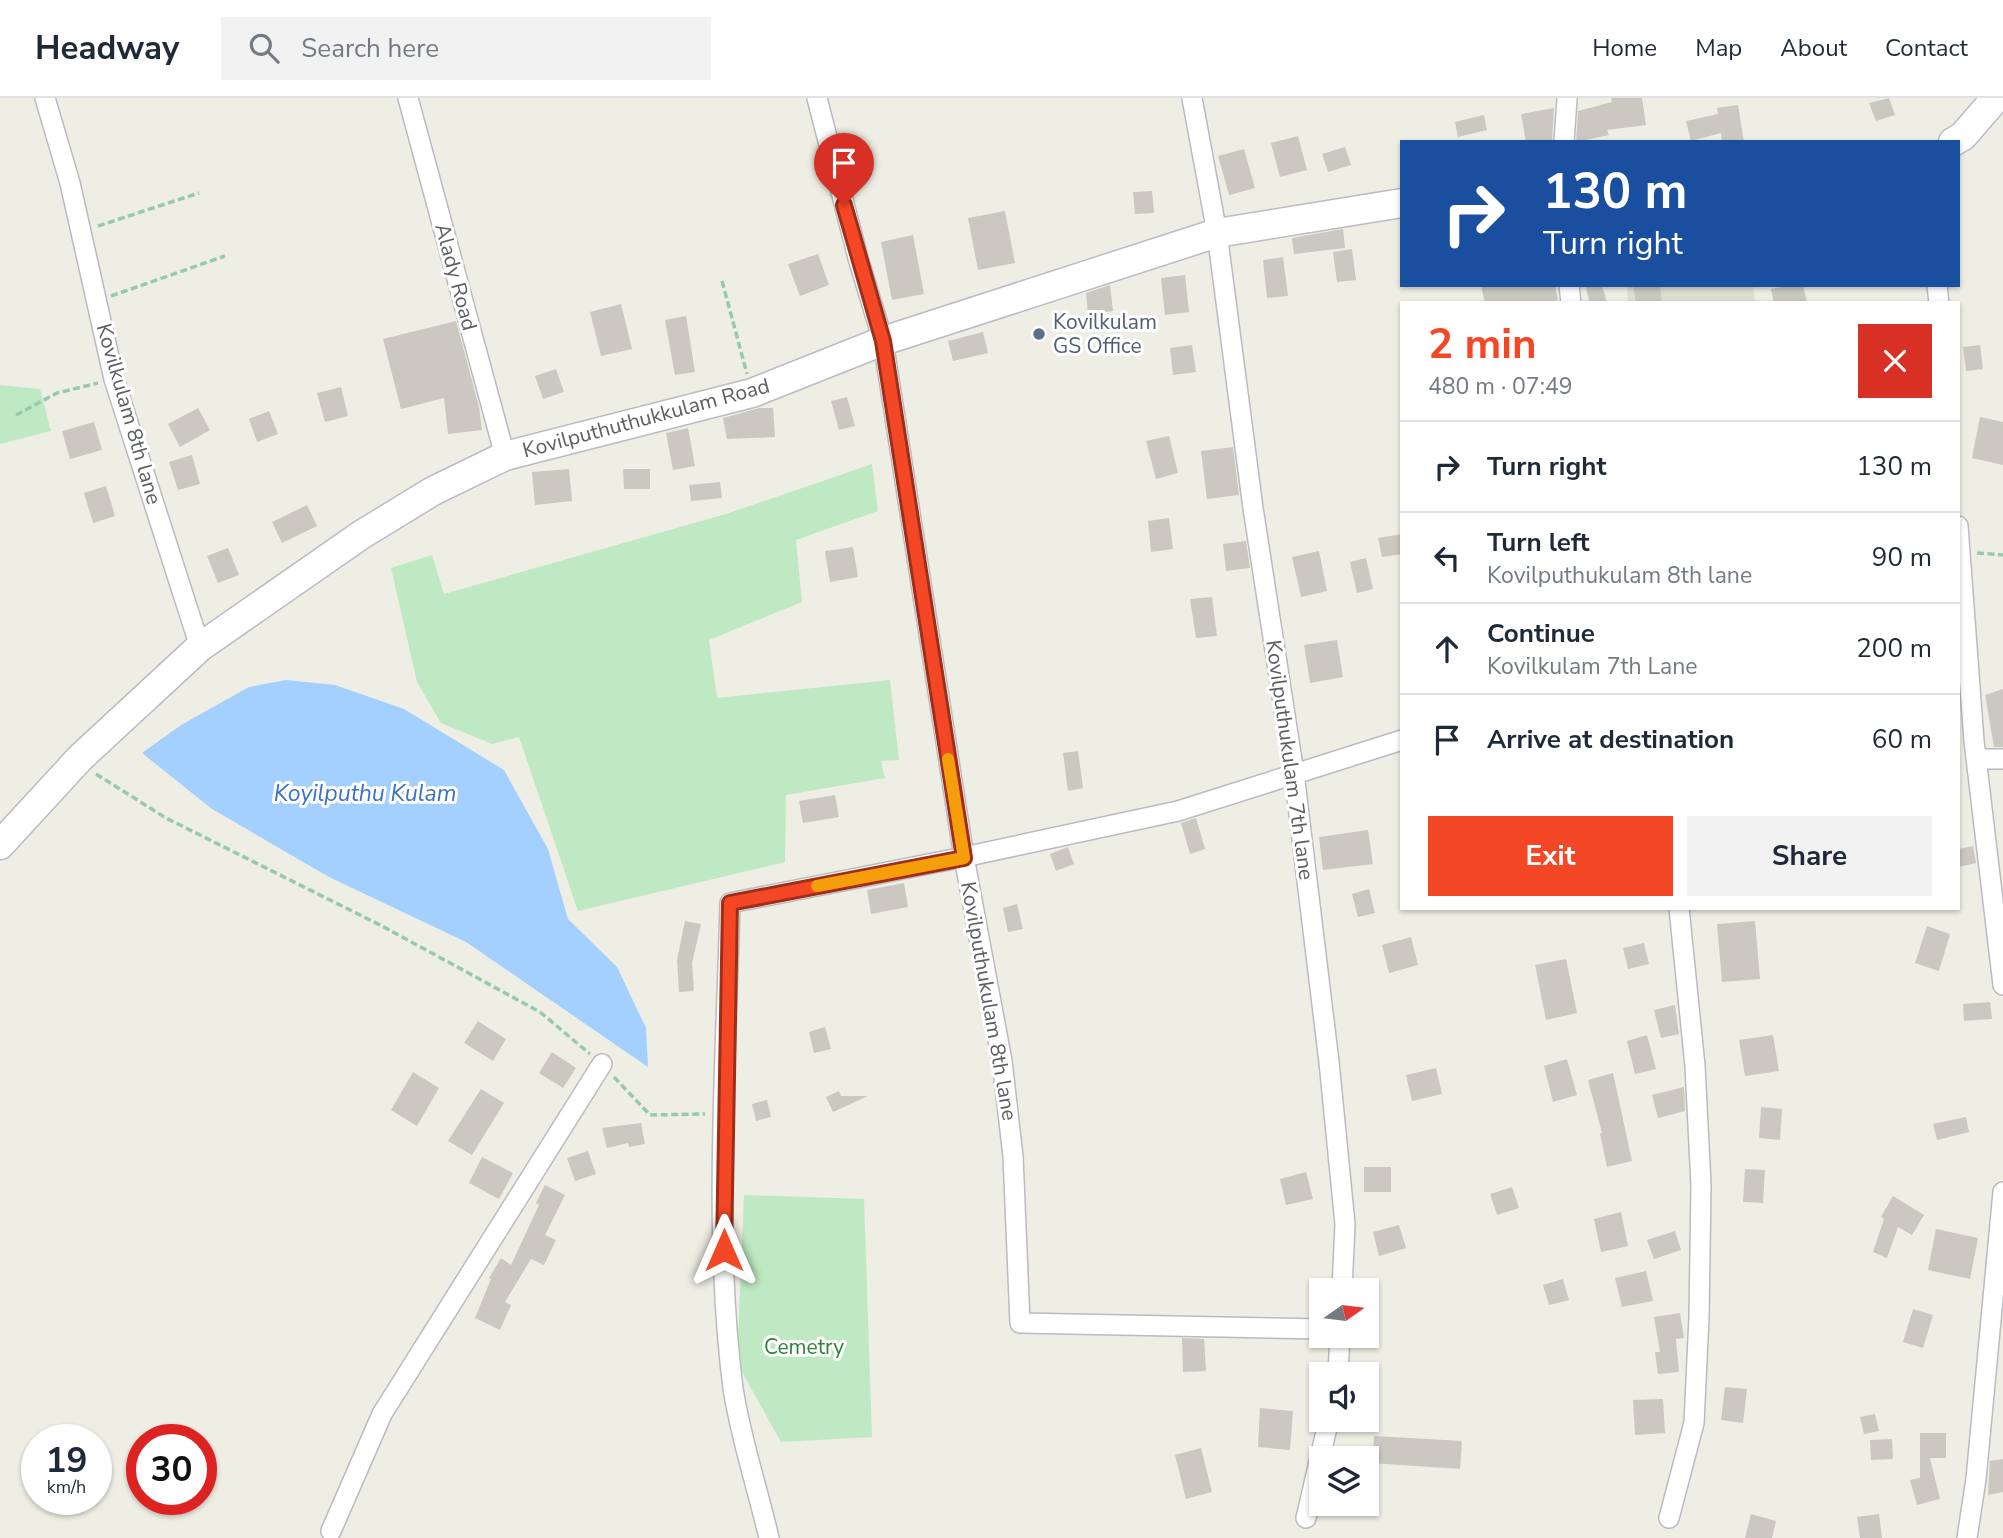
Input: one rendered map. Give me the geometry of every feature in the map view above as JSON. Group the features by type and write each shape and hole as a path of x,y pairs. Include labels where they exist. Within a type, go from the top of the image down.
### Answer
{"street":[{"name":"Kovilkulam 8th lane","path":"46,98 81,232 114,379 200,647"},
{"name":"Alady Road","path":"408,98 505,456"},
{"name":"Kovilputhukulam 8th lane","path":"817,98 858,258 883,341 964,858 1002,1061 1013,1156 1020,1323 1309,1329"},
{"name":"Kovilputhukulam 7th lane","path":"1192,98 1217,233 1253,508 1293,773 1329,1062 1343,1211 1342,1278"},
{"path":"1564,140 1567,98"},
{"path":"1956,140 1963,136 1996,98"},
{"name":"Kovilputhuthukkulam Road","path":"0,845 80,758 200,647 360,535 433,491 505,456 752,393 883,341 1217,233 1400,203"},
{"path":"1960,551 1970,747 2002,975"},
{"path":"769,1538 733,1390 724,1276 724,1114 730,903 964,858 1178,811 1400,741"},
{"path":"1970,747 2003,759"},
{"path":"1669,1518 1694,1423 1700,1277 1701,1185 1695,1066 1679,910"},
{"path":"331,1531 382,1413 602,1064"},
{"path":"1967,1538 1976,1479 2003,1192"},
{"path":"1306,1518 1326,1432"}],"path":[{"path":"81,232 199,193"},
{"path":"97,301 225,256"},
{"path":"722,281 752,393"},
{"path":"16,415 57,393 114,379"},
{"path":"1960,551 2003,555"},
{"path":"80,758 98,775 166,818 382,926 540,1012 602,1064 650,1115 724,1114"}],"shaded area":[{"path":"1627,287 1753,287 1755,301 1628,301"}],"green space":[{"path":"0,385 40,389 51,431 0,444"},
{"path":"872,464 878,511 796,540 802,602 709,640 717,698 890,680 899,760 881,761 885,778 786,795 785,862 578,911 519,737 492,744 441,723 417,682 391,568 432,555 444,594 726,514"},
{"name":"Cemetry","path":"744,1195 864,1199 872,1437 781,1442 737,1363"}],"water":[{"name":"Koyilputhu Kulam","path":"286,680 335,685 404,709 504,770 548,849 568,919 617,967 646,1028 648,1067 466,942 329,877 212,809 142,753 181,725 249,687"}],"building":[{"path":"1611,98 1642,98 1646,125 1607,130 1609,135 1576,140 1578,111 1612,102"},
{"path":"1889,98 1895,115 1876,121 1869,103"},
{"path":"1738,105 1744,140 1722,140 1721,133 1691,140 1686,121 1718,114 1717,108"},
{"path":"1554,108 1552,140 1526,140 1521,114"},
{"path":"1484,115 1487,130 1458,137 1455,122"},
{"path":"1298,136 1307,170 1280,177 1271,143"},
{"path":"1345,147 1351,165 1328,172 1322,154"},
{"path":"1244,149 1255,188 1229,195 1218,156"},
{"path":"1152,191 1154,213 1135,214 1133,192"},
{"path":"1005,211 1015,263 978,270 968,218"},
{"path":"1343,229 1345,248 1294,254 1292,238"},
{"path":"913,235 924,294 892,300 881,242"},
{"path":"1352,249 1356,280 1337,282 1333,252"},
{"path":"818,254 829,285 800,296 788,264"},
{"path":"1283,257 1288,296 1267,298 1263,260"},
{"path":"1185,275 1189,312 1165,315 1161,278"},
{"path":"1110,285 1113,311 1088,314 1086,293"},
{"path":"1481,287 1555,287 1558,300 1554,301 1485,301"},
{"path":"1586,287 1603,287 1606,301 1589,301"},
{"path":"1633,287 1660,287 1662,301 1636,301"},
{"path":"1803,287 1807,301 1774,301 1771,289"},
{"path":"621,304 632,349 601,356 590,312"},
{"path":"686,316 695,372 675,375 665,320"},
{"path":"456,321 479,407 482,430 448,434 444,398 401,409 383,339"},
{"path":"983,332 988,353 953,361 948,341"},
{"path":"1192,345 1196,372 1173,375 1170,348"},
{"path":"1980,345 1983,369 1966,371 1963,347"},
{"path":"556,369 564,392 543,399 535,376"},
{"path":"341,387 348,416 325,422 317,393"},
{"path":"847,397 855,426 839,430 831,401"},
{"path":"198,408 210,430 180,447 168,424"},
{"path":"759,408 773,408 775,437 727,439 723,418"},
{"path":"269,411 278,434 257,442 249,419"},
{"path":"1980,417 2003,422 2003,465 1972,458"},
{"path":"94,422 102,450 70,459 62,431"},
{"path":"688,428 695,466 673,470 666,433"},
{"path":"1169,436 1178,473 1156,479 1146,441"},
{"path":"1233,447 1239,495 1207,499 1201,451"},
{"path":"192,455 200,484 178,490 169,462"},
{"path":"569,469 572,501 535,505 532,472"},
{"path":"623,469 650,469 650,489 624,489"},
{"path":"720,482 722,498 691,501 689,485"},
{"path":"106,486 115,516 93,523 84,493"},
{"path":"307,505 317,526 282,543 272,522"},
{"path":"1169,518 1173,549 1151,552 1148,521"},
{"path":"1400,534 1400,554 1382,557 1378,538"},
{"path":"1246,541 1250,568 1226,571 1223,544"},
{"path":"853,547 858,577 830,582 825,551"},
{"path":"228,548 239,575 218,583 207,556"},
{"path":"1319,551 1327,591 1301,597 1292,557"},
{"path":"1366,558 1373,589 1357,593 1350,562"},
{"path":"1212,597 1217,636 1196,638 1190,599"},
{"path":"1337,640 1343,677 1310,683 1304,645"},
{"path":"2003,689 2003,747 1994,747 1985,695"},
{"path":"1078,751 1083,788 1068,791 1063,753"},
{"path":"835,795 839,817 803,823 799,801"},
{"path":"1196,818 1205,849 1190,854 1181,823"},
{"path":"1368,830 1373,864 1323,870 1319,837"},
{"path":"1973,846 1976,863 1960,867 1960,849"},
{"path":"1068,847 1074,864 1056,871 1050,854"},
{"path":"904,883 908,907 871,914 867,890"},
{"path":"1369,889 1375,913 1358,917 1352,894"},
{"path":"1017,904 1023,929 1008,932 1003,908"},
{"path":"685,921 701,924 692,963 694,991 679,992 677,960"},
{"path":"1755,921 1760,979 1722,982 1717,924"},
{"path":"1927,926 1950,934 1939,971 1915,963"},
{"path":"1411,937 1418,965 1389,973 1382,945"},
{"path":"1644,943 1649,964 1628,969 1623,948"},
{"path":"1566,959 1577,1013 1546,1020 1535,965"},
{"path":"1990,1002 1992,1019 1964,1021 1963,1004"},
{"path":"1675,1005 1679,1034 1661,1038 1654,1010"},
{"path":"478,1021 506,1039 493,1061 464,1043"},
{"path":"825,1027 831,1049 814,1053 809,1032"},
{"path":"1647,1035 1656,1069 1635,1074 1627,1041"},
{"path":"1773,1035 1779,1071 1745,1076 1739,1040"},
{"path":"552,1052 576,1068 563,1088 539,1073"},
{"path":"1567,1059 1577,1095 1553,1102 1544,1066"},
{"path":"1436,1068 1442,1094 1412,1101 1406,1075"},
{"path":"413,1072 439,1088 417,1126 391,1110"},
{"path":"1613,1073 1632,1161 1607,1167 1600,1134 1602,1133 1588,1080"},
{"path":"1684,1087 1685,1111 1658,1118 1652,1095"},
{"path":"481,1089 504,1103 472,1155 448,1141"},
{"path":"839,1091 841,1096 868,1096 833,1112 826,1097"},
{"path":"767,1100 771,1117 756,1121 752,1104"},
{"path":"1761,1107 1782,1109 1780,1140 1759,1138"},
{"path":"1966,1117 1969,1132 1937,1140 1933,1124"},
{"path":"641,1123 645,1144 629,1147 628,1143 607,1148 602,1128"},
{"path":"588,1151 596,1174 575,1181 567,1158"},
{"path":"482,1157 513,1173 499,1199 469,1183"},
{"path":"1364,1167 1391,1167 1391,1192 1364,1192"},
{"path":"1745,1169 1765,1170 1763,1203 1743,1202"},
{"path":"1306,1172 1313,1199 1286,1205 1280,1179"},
{"path":"545,1185 565,1195 545,1235 556,1240 544,1265 531,1259 505,1302 511,1305 500,1330 475,1318 491,1279 489,1278 501,1258 511,1265 539,1205 536,1203"},
{"path":"1512,1187 1519,1208 1497,1215 1490,1194"},
{"path":"1893,1196 1924,1215 1912,1235 1898,1227 1887,1258 1873,1252 1884,1219 1881,1217"},
{"path":"1621,1212 1628,1246 1601,1252 1594,1219"},
{"path":"1399,1225 1406,1248 1379,1256 1373,1232"},
{"path":"1936,1229 1978,1238 1970,1279 1928,1270"},
{"path":"1675,1231 1681,1250 1654,1259 1647,1240"},
{"path":"1646,1271 1653,1301 1622,1307 1615,1278"},
{"path":"1563,1279 1569,1300 1549,1305 1543,1285"},
{"path":"1913,1309 1933,1315 1923,1348 1903,1342"},
{"path":"1680,1313 1684,1338 1676,1339 1679,1372 1658,1374 1655,1352 1660,1352 1654,1317"},
{"path":"1182,1338 1204,1339 1206,1371 1183,1372"},
{"path":"1725,1387 1747,1389 1743,1423 1721,1420"},
{"path":"1663,1399 1665,1433 1635,1435 1633,1400"},
{"path":"1260,1408 1293,1411 1290,1450 1258,1447"},
{"path":"1875,1414 1879,1431 1864,1434 1860,1417"},
{"path":"1920,1433 1946,1433 1946,1458 1930,1458 1940,1499 1917,1505 1910,1480 1920,1478"},
{"path":"1374,1436 1462,1441 1460,1469 1379,1463 1379,1446 1373,1446"},
{"path":"1892,1439 1893,1459 1871,1460 1870,1440"},
{"path":"1201,1448 1212,1492 1186,1499 1175,1455"},
{"path":"2003,1459 2003,1492 1988,1495 1990,1461"},
{"path":"1751,1514 1776,1521 1772,1538 1745,1538"},
{"path":"1879,1514 1882,1538 1860,1538 1857,1517"}],"slow traffic":[{"path":"817,886 964,858 948,759"}],"place":[{"name":"Kovilkulam GS Office","path":"1039,334"}],"route":[{"path":"724,1250 724,1114 730,903 964,858 883,341 844,205"}]}
